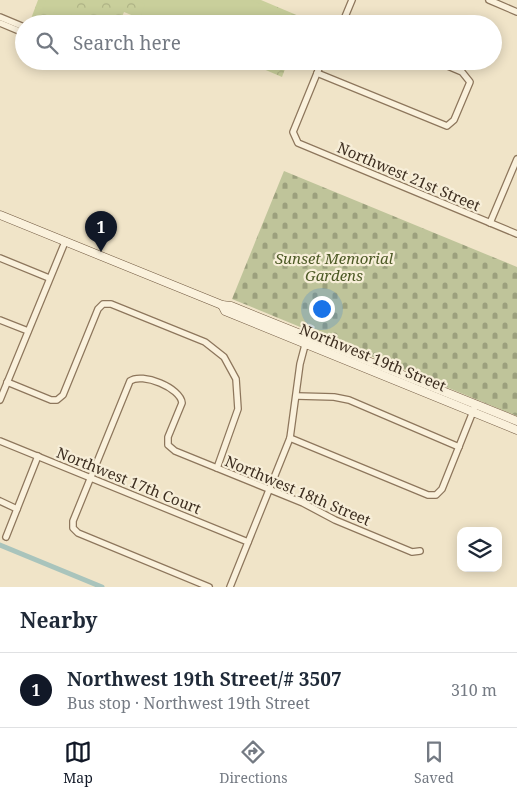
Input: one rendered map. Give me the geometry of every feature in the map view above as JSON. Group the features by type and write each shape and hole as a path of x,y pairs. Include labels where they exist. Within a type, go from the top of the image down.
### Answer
{"street":[{"path":"347,15 352,0"},
{"path":"489,0 517,12"},
{"path":"0,17 15,23"},
{"path":"0,23 15,29"},
{"path":"318,70 317,73 447,126 454,120 470,82 462,72 457,70"},
{"name":"Northwest 21st Street","path":"317,73 293,132 294,138 298,143 517,234"},
{"path":"490,223 517,159"},
{"name":"Northwest 19th Street","path":"0,215 222,305 231,306 282,325 475,408 517,430"},
{"path":"0,400 65,242"},
{"path":"0,258 49,278"},
{"path":"7,382 51,400 57,400 63,395 98,309 103,304 112,304 205,342 224,357 236,379 238,398 234,426 216,468"},
{"name":"Northwest 19th Street","path":"222,305 225,311 305,345 475,408 517,420"},
{"path":"0,320 28,332"},
{"path":"230,587 290,438 300,364 305,345"},
{"name":"Northwest 18th Street","path":"91,478 130,381 134,378 143,377 176,391 182,397 182,403 168,437 168,445 174,451 412,552 420,552"},
{"path":"296,396 334,396 349,400 459,447"},
{"path":"290,438 428,495 436,495 442,489 475,408"},
{"name":"Northwest 17th Court","path":"0,440 248,542"},
{"path":"6,536 38,456"},
{"path":"91,478 73,521 73,528 78,533 209,587"},
{"path":"0,502 17,509"}],"green space":[{"path":"38,0 261,0 297,15 131,15 124,12 123,15 32,15"},
{"path":"46,0 78,0 72,15 60,15 43,8"},
{"path":"135,0 251,0 288,15 141,15 145,4"},
{"path":"266,70 285,70 282,77"},
{"name":"Sunset Memorial Gardens","path":"284,171 517,267 517,416 232,299"}],"waterway":[{"path":"0,545 102,587"}],"place":[{"name":"Northwest 19th Street/# 3507","path":"101,252"}]}
